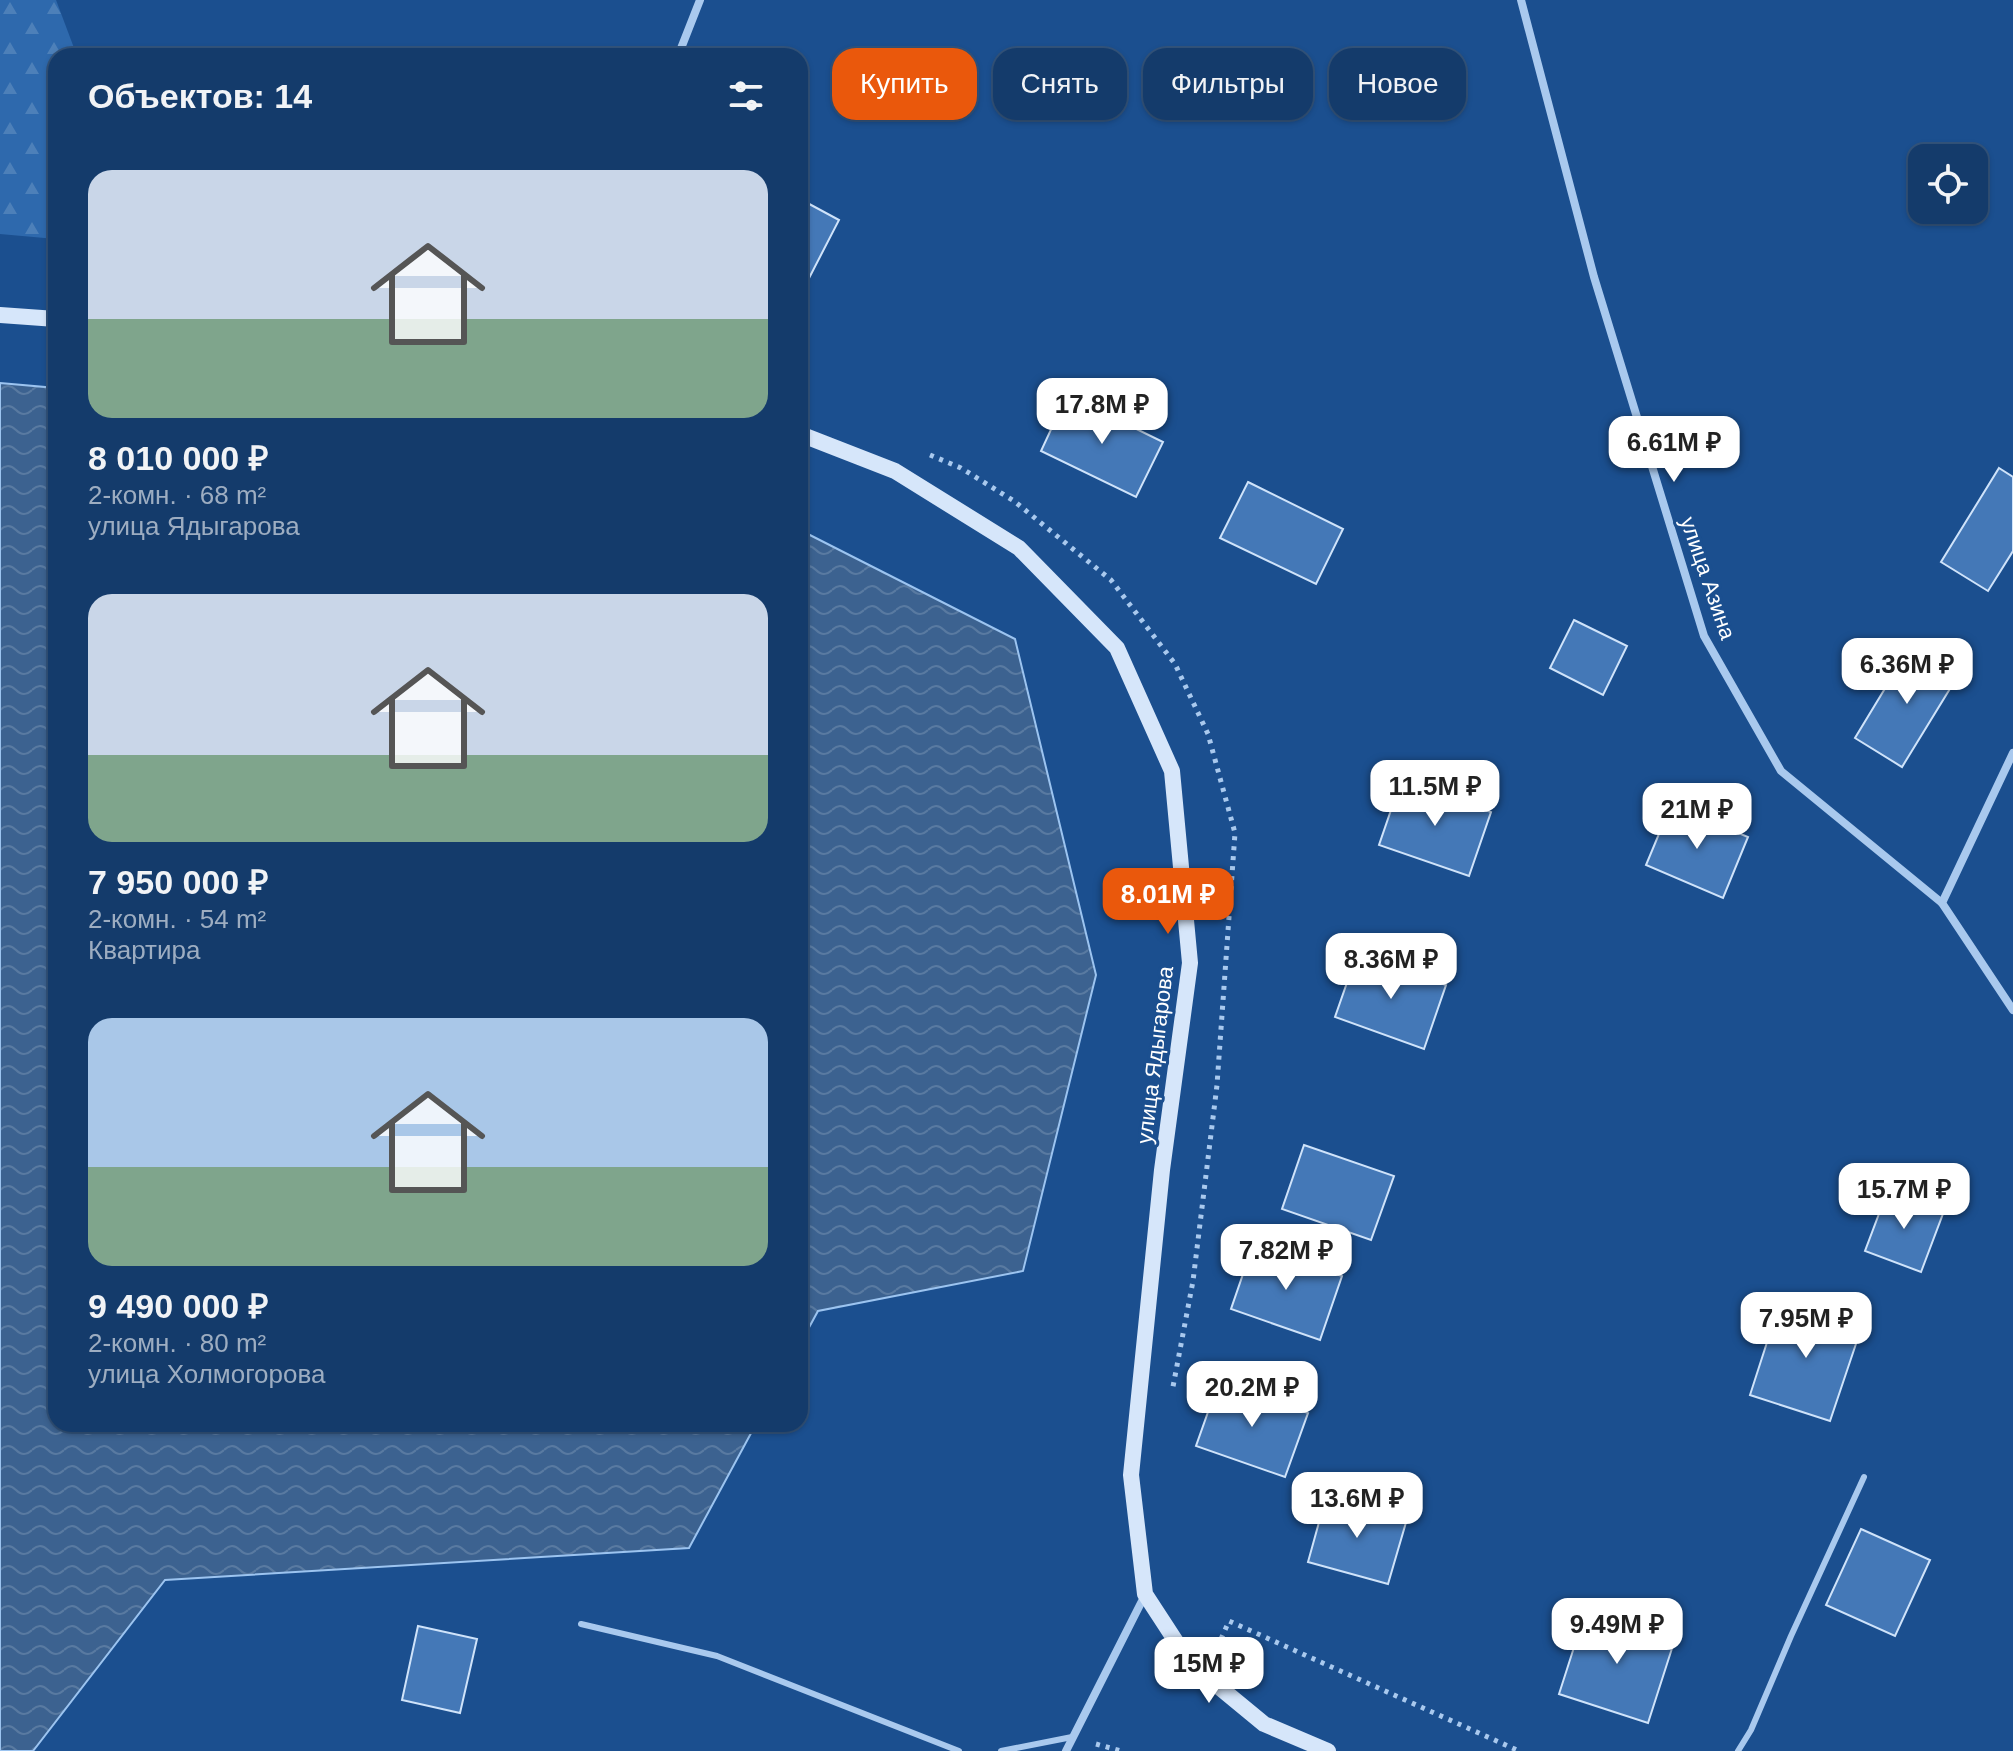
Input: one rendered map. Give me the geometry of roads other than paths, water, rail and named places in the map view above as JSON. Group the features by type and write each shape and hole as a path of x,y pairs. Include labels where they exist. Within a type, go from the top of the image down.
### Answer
{"street":[{"path":"681,48 700,0"},
{"name":"улица Азина","path":"1521,0 1594,277 1704,636 1781,771 1942,903 2013,1010"},
{"path":"0,315 48,318"},
{"name":"улица Ядыгарова","path":"808,437 895,471 1019,548 1117,648 1172,771 1190,963 1162,1170 1131,1475 1145,1594"},
{"path":"1942,903 2013,753"},
{"path":"1066,1751 1145,1594 1190,1663 1264,1724 1328,1751"}],"lane":[{"path":"1738,1751 1751,1730 1864,1477"},
{"path":"581,1624 717,1656 959,1751"},
{"path":"1001,1751 1072,1737"}],"water":[{"path":"0,383 48,387 48,1432 752,1432 689,1548 165,1580 33,1751 0,1751"},
{"path":"808,534 1015,639 1096,975 1023,1271 818,1311 808,1329"}]}
